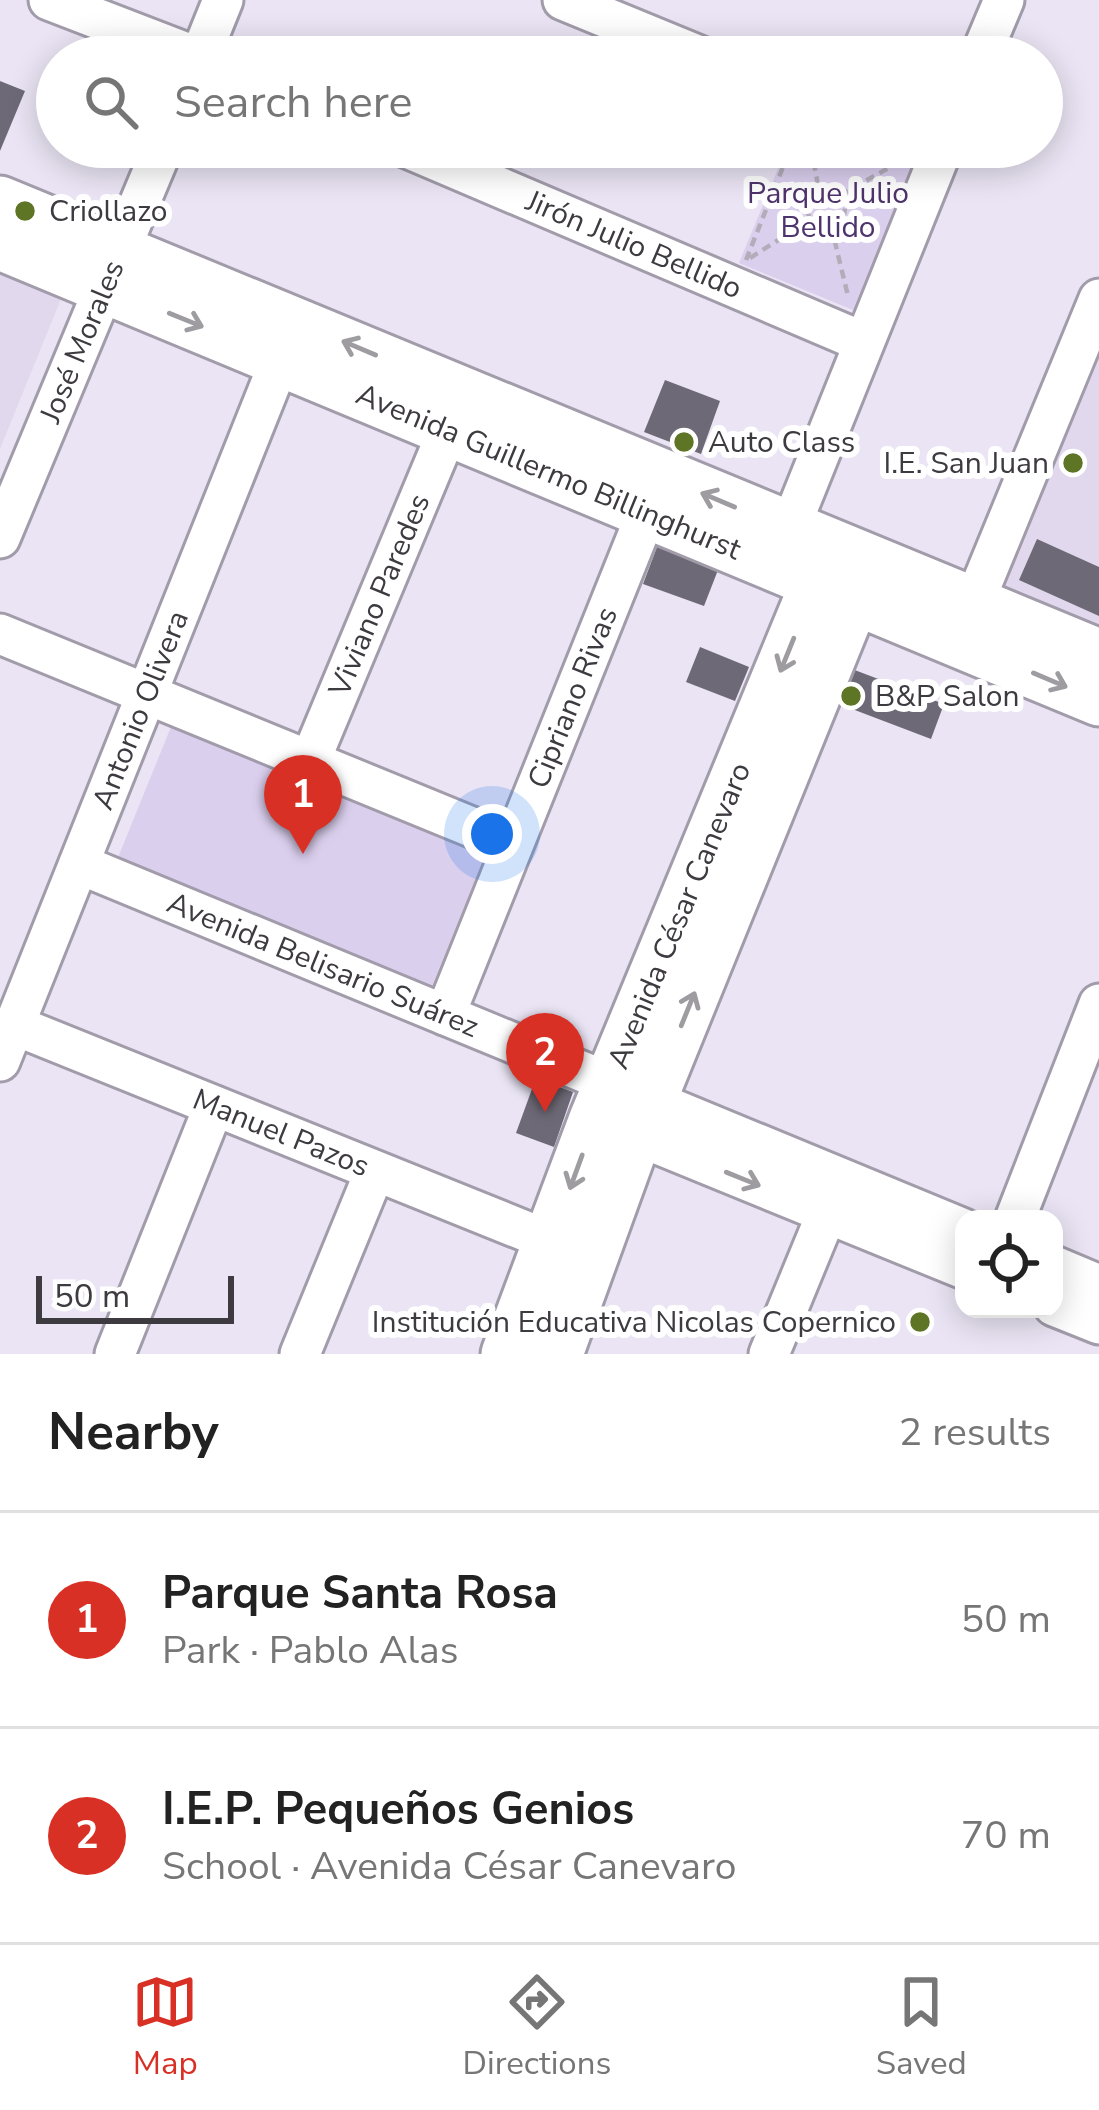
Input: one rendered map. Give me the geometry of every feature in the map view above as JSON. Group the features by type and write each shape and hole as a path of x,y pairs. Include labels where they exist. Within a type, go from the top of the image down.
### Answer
{"main road":[{"name":"Avenida Guillermo Billinghurst","path":"0,202 281,358 647,512 832,564"},
{"name":"Avenida Guillermo Billinghurst","path":"0,244 112,268 832,564 966,623 1099,700"},
{"name":"Avenida César Canevaro","path":"557,1354 623,1109 832,564"},
{"name":"Avenida Guillermo Billinghurst","path":"966,623 1099,655"},
{"name":"Avenida César Canevaro","path":"507,1354 550,1241 623,1109"}],"street":[{"path":"49,0 143,36"},
{"path":"208,36 224,0"},
{"path":"563,0 651,36"},
{"path":"989,36 1004,0"},
{"name":"José Morales","path":"0,538 154,168"},
{"name":"Jirón Julio Bellido","path":"462,168 748,273 863,342"},
{"path":"832,564 863,342 919,168"},
{"path":"966,623 1099,299"},
{"name":"Antonio Olivera","path":"7,1043 281,358"},
{"name":"Viviano Paredes","path":"310,761 449,428"},
{"name":"Cipriano Rivas","path":"445,1015 647,512"},
{"path":"0,634 513,844"},
{"name":"Avenida Belisario Suárez","path":"79,864 445,1015 827,1213 955,1265"},
{"path":"1019,1210 1099,1004"},
{"name":"Manuel Pazos","path":"7,1043 214,1106 550,1241"},
{"path":"115,1354 214,1106"},
{"name":"Avenida Belisario Suárez","path":"623,1109 955,1226"},
{"path":"300,1354 375,1171"},
{"path":"770,1354 827,1213"},
{"path":"1063,1270 1099,1285"},
{"path":"1063,1310 1099,1324"}],"path":[{"path":"748,273 784,168"},
{"path":"815,168 819,190"},
{"path":"819,190 840,196 898,168"},
{"path":"811,219 808,201 819,190"},
{"path":"831,226 845,212 840,196"},
{"path":"748,273 811,219"},
{"path":"811,219 831,226"},
{"path":"831,226 850,304"},
{"path":"850,304 859,283"},
{"path":"829,296 850,304"}],"shaded area":[{"path":"0,273 61,299 0,449"},
{"name":"I.E. San Juan","path":"1099,336 1099,632 993,589"}],"green space":[{"name":"Parque Julio Bellido","path":"778,168 912,168 853,310 739,263"},
{"path":"173,722 488,848 432,986 117,860"}],"building":[{"path":"0,81 25,91 0,151"},
{"path":"665,380 720,401 701,454 644,432"},
{"path":"1037,539 1099,567 1099,616 1019,580"},
{"path":"657,547 718,570 704,606 643,584"},
{"path":"700,647 749,667 735,701 686,682"},
{"path":"852,669 944,704 931,739 839,704"},
{"path":"536,1078 573,1092 554,1147 516,1133"}],"place":[{"name":"Criollazo","path":"25,211"},
{"name":"Auto Class","path":"684,442"},
{"name":"I.E. San Juan","path":"1073,463"},
{"name":"B&P Salon","path":"851,696"},
{"name":"Parque Santa Rosa","path":"303,854"},
{"name":"I.E.P. Pequeños Genios","path":"545,1112"},
{"name":"Institución Educativa Nicolas Copernico","path":"920,1322"}]}
